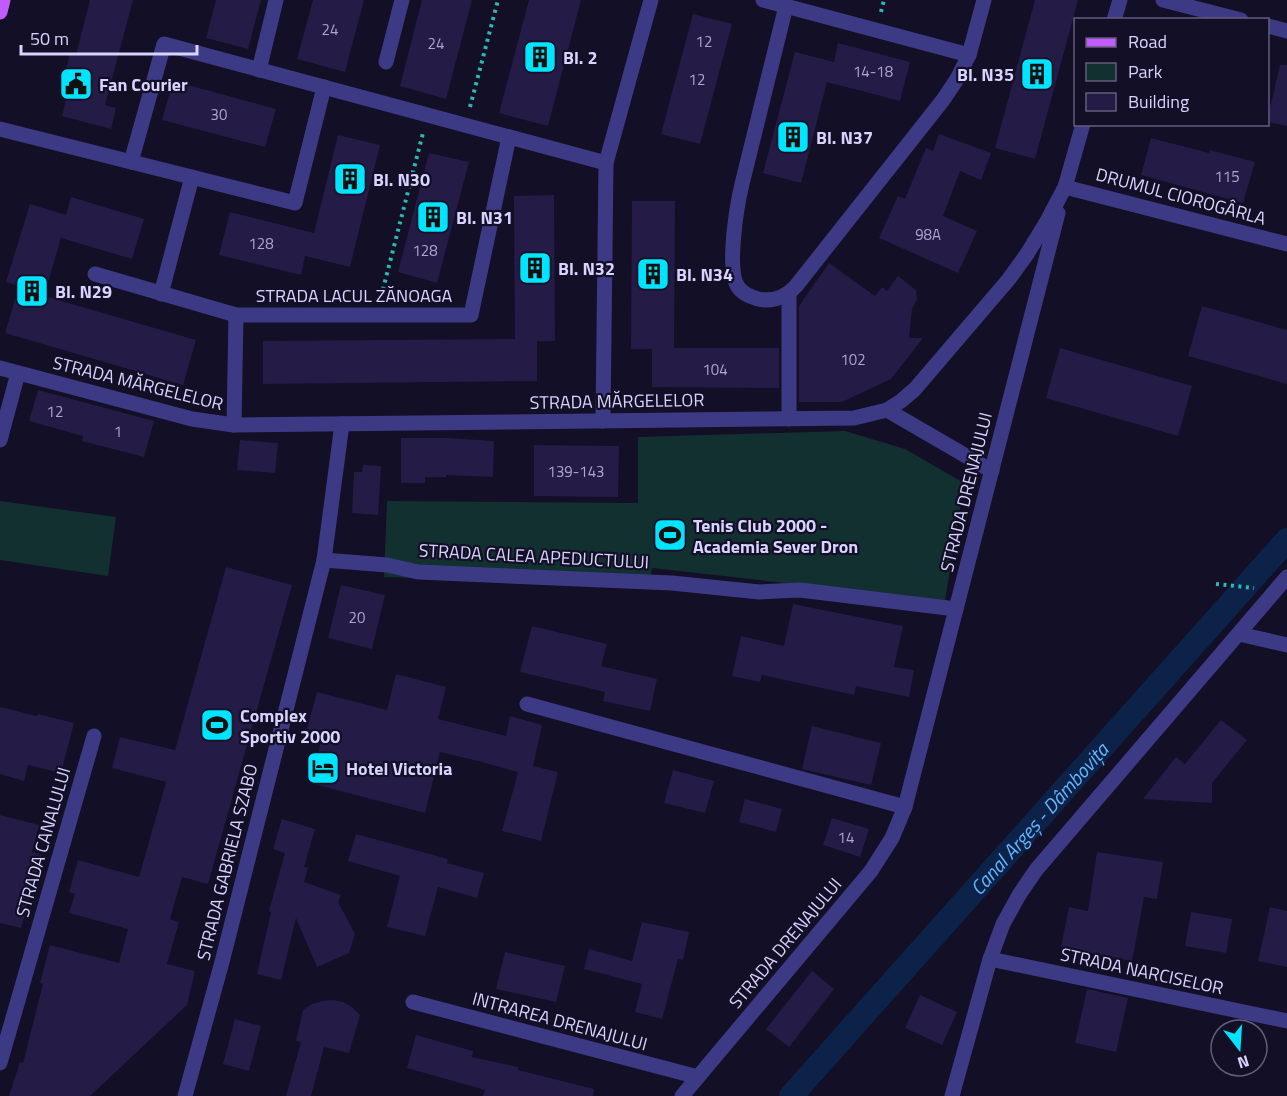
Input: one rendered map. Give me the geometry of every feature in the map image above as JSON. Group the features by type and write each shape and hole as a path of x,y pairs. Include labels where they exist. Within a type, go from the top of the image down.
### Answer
{"main road":[{"path":"0,12 3,0"}],"street":[{"path":"258,69 276,0"},
{"path":"386,62 402,0"},
{"path":"603,421 606,163 651,0"},
{"path":"764,0 969,54"},
{"path":"786,6 742,184 738,204 733,270 738,287 744,293 752,297 771,300 789,293 796,286 943,100 957,79 969,54 984,0"},
{"path":"1115,18 1120,0"},
{"path":"1163,0 1233,18"},
{"path":"1269,26 1287,31"},
{"path":"131,162 164,44 606,163"},
{"path":"0,129 295,203 324,87"},
{"name":"STRADA MĂRGELELOR","path":"0,368 192,419 234,425 854,418 887,410 915,389 1009,279 1028,254 1065,187 1082,126"},
{"name":"STRADA LACUL ZĂNOAGA","path":"95,274 236,315 471,315 509,137"},
{"path":"162,294 192,177"},
{"name":"DRUMUL CIOROGÂRLA","path":"1065,187 1287,244"},
{"name":"STRADA DRENAJULUI","path":"682,1096 871,872 892,838 905,807 1065,187"},
{"path":"789,293 789,419"},
{"name":"STRADA LACUL ZĂNOAGA","path":"234,425 236,315"},
{"path":"0,440 18,373"},
{"path":"887,410 992,471"},
{"name":"STRADA GABRIELA SZABO","path":"185,1096 222,962 324,560 342,424"},
{"name":"STRADA CALEA APEDUCTULUI","path":"324,560 387,565 418,572 672,583 759,592 800,590 956,609"},
{"path":"952,1096 990,958 1003,924 1019,895 1036,870 1287,577"},
{"path":"1239,634 1287,645"},
{"path":"527,704 905,807"},
{"name":"STRADA CANALULUI","path":"0,1063 94,735"},
{"name":"STRADA NARCISELOR","path":"990,958 1287,1021"},
{"name":"INTRAREA DRENAJULUI","path":"413,1002 698,1077"}],"path":[{"path":"466,125 498,0"},
{"path":"376,315 428,115"},
{"path":"1216,584 1256,588"}],"green space":[{"name":"Tenis Club 2000 - Academia Sever Dron","path":"845,431 905,449 964,483 945,601 652,568 649,587 384,577 387,501 638,503 638,437"},
{"path":"0,501 116,517 108,576 0,560"}],"building":[{"path":"90,0 133,0 105,105 116,108 111,129 62,116 67,95 60,93 70,53 76,55"},
{"path":"216,0 261,0 248,49 206,38"},
{"path":"313,0 364,0 345,72 297,59"},
{"path":"422,0 472,0 446,99 400,86"},
{"name":"Bl. 2","path":"529,0 581,0 548,126 499,113"},
{"name":"Bl. N35","path":"1035,0 1078,0 1035,159 995,148"},
{"path":"693,14 732,24 700,144 661,134"},
{"name":"Bl. N37","path":"838,43 910,62 900,101 827,82 801,183 763,173 795,52 834,62"},
{"path":"1280,65 1287,65 1287,126 1269,122 1269,112"},
{"path":"173,81 276,109 265,147 162,120"},
{"path":"939,134 991,153 981,180 960,171 943,216 977,231 958,273 879,238 898,196 905,199 926,148 933,151"},
{"name":"Bl. N30","path":"338,135 380,145 350,267 305,256 301,275 219,255 230,212 314,233"},
{"path":"1151,138 1255,162 1243,203 1141,175"},
{"name":"Bl. N31","path":"429,153 469,162 437,283 398,272"},
{"name":"Bl. N32","path":"554,195 555,341 537,341 537,381 263,384 263,341 515,339 514,196"},
{"name":"Bl. N29","path":"71,197 144,219 132,259 61,238 44,296 196,340 183,385 5,333 19,286 6,282 30,204 66,215"},
{"name":"Bl. N34","path":"632,201 675,201 674,348 779,348 779,388 652,387 652,349 631,349"},
{"path":"829,263 875,296 882,287 887,291 898,276 916,290 917,299 912,309 909,338 923,338 891,379 842,402 799,402 799,306"},
{"path":"1202,306 1287,330 1287,384 1188,356"},
{"path":"1060,348 1192,386 1178,436 1046,398"},
{"path":"38,390 154,421 144,457 82,441 83,436 29,421"},
{"path":"401,438 494,441 493,477 446,475 446,477 425,477 425,483 401,483"},
{"path":"240,440 278,443 275,473 237,470"},
{"path":"534,445 619,446 618,497 534,496"},
{"path":"363,465 381,466 378,515 352,513 354,472 362,472"},
{"path":"226,567 292,585 208,884 182,877 170,919 179,922 167,964 195,971 187,1005 90,1096 9,1096 20,1062 23,1063 43,984 40,983 50,945 119,963 128,929 69,913 75,894 69,892 78,860 139,877 166,782 112,768 120,737 175,750"},
{"path":"341,585 385,595 372,649 328,638"},
{"path":"793,604 903,626 894,667 914,670 909,697 856,686 854,695 762,675 760,682 732,676 741,636 784,646"},
{"path":"532,626 607,644 601,666 657,679 650,711 603,701 605,692 520,672"},
{"path":"396,674 446,687 438,719 506,736 510,716 542,725 533,766 558,772 541,841 502,831 518,772 478,761 440,752 425,813 310,783 323,734 307,729 317,692 387,710"},
{"path":"0,707 74,723 61,773 28,765 24,781 0,774"},
{"path":"1221,720 1247,740 1212,783 1212,803 1143,799 1176,757 1185,764"},
{"path":"812,726 881,743 871,785 802,769"},
{"path":"673,770 714,781 705,813 664,803"},
{"path":"745,799 782,809 776,832 739,822"},
{"path":"0,815 39,825 32,852 42,855 21,928 0,923"},
{"path":"832,818 869,829 860,857 823,845"},
{"path":"282,819 315,829 304,867 308,868 304,882 341,895 338,902 355,934 349,953 317,967 296,918 281,980 257,974 271,912 269,911 285,853 273,849"},
{"path":"356,834 448,859 447,863 484,873 477,898 438,887 425,936 387,927 400,876 348,861"},
{"path":"1097,852 1163,862 1157,899 1144,897 1132,961 1061,947 1069,907 1088,911"},
{"path":"1270,907 1287,911 1287,967 1258,961"},
{"path":"1191,912 1232,919 1226,953 1185,946"},
{"path":"642,922 689,932 683,960 678,959 662,1019 635,1012 642,984 584,969 589,949 632,961"},
{"path":"505,952 565,966 556,1002 496,989"},
{"path":"812,971 834,989 789,1047 766,1029"},
{"path":"1087,989 1128,998 1116,1052 1075,1043"},
{"path":"920,995 957,1012 942,1045 905,1028"},
{"path":"334,1000 352,1007 360,1015 349,1053 324,1047 311,1096 286,1096 301,1042 296,1041 303,1010 312,1004"},
{"path":"235,1019 261,1026 249,1071 223,1064"},
{"path":"416,1035 473,1051 472,1057 518,1067 518,1070 594,1089 593,1096 483,1096 485,1090 407,1068"}],"waterway":[{"name":"Canal Argeș - Dâmbovița","path":"791,1096 1287,540"}],"place":[{"name":"Bl. 2","path":"540,57"},
{"name":"Bl. N35","path":"1037,74"},
{"name":"Fan Courier","path":"76,84"},
{"name":"Bl. N37","path":"793,137"},
{"name":"Bl. N30","path":"350,179"},
{"name":"Bl. N31","path":"433,217"},
{"name":"Bl. N32","path":"535,268"},
{"name":"Bl. N34","path":"653,274"},
{"name":"Bl. N29","path":"32,291"},
{"name":"Tenis Club 2000 - Academia Sever Dron","path":"670,535"},
{"name":"Complex Sportiv 2000","path":"217,725"},
{"name":"Hotel Victoria","path":"323,768"}]}
